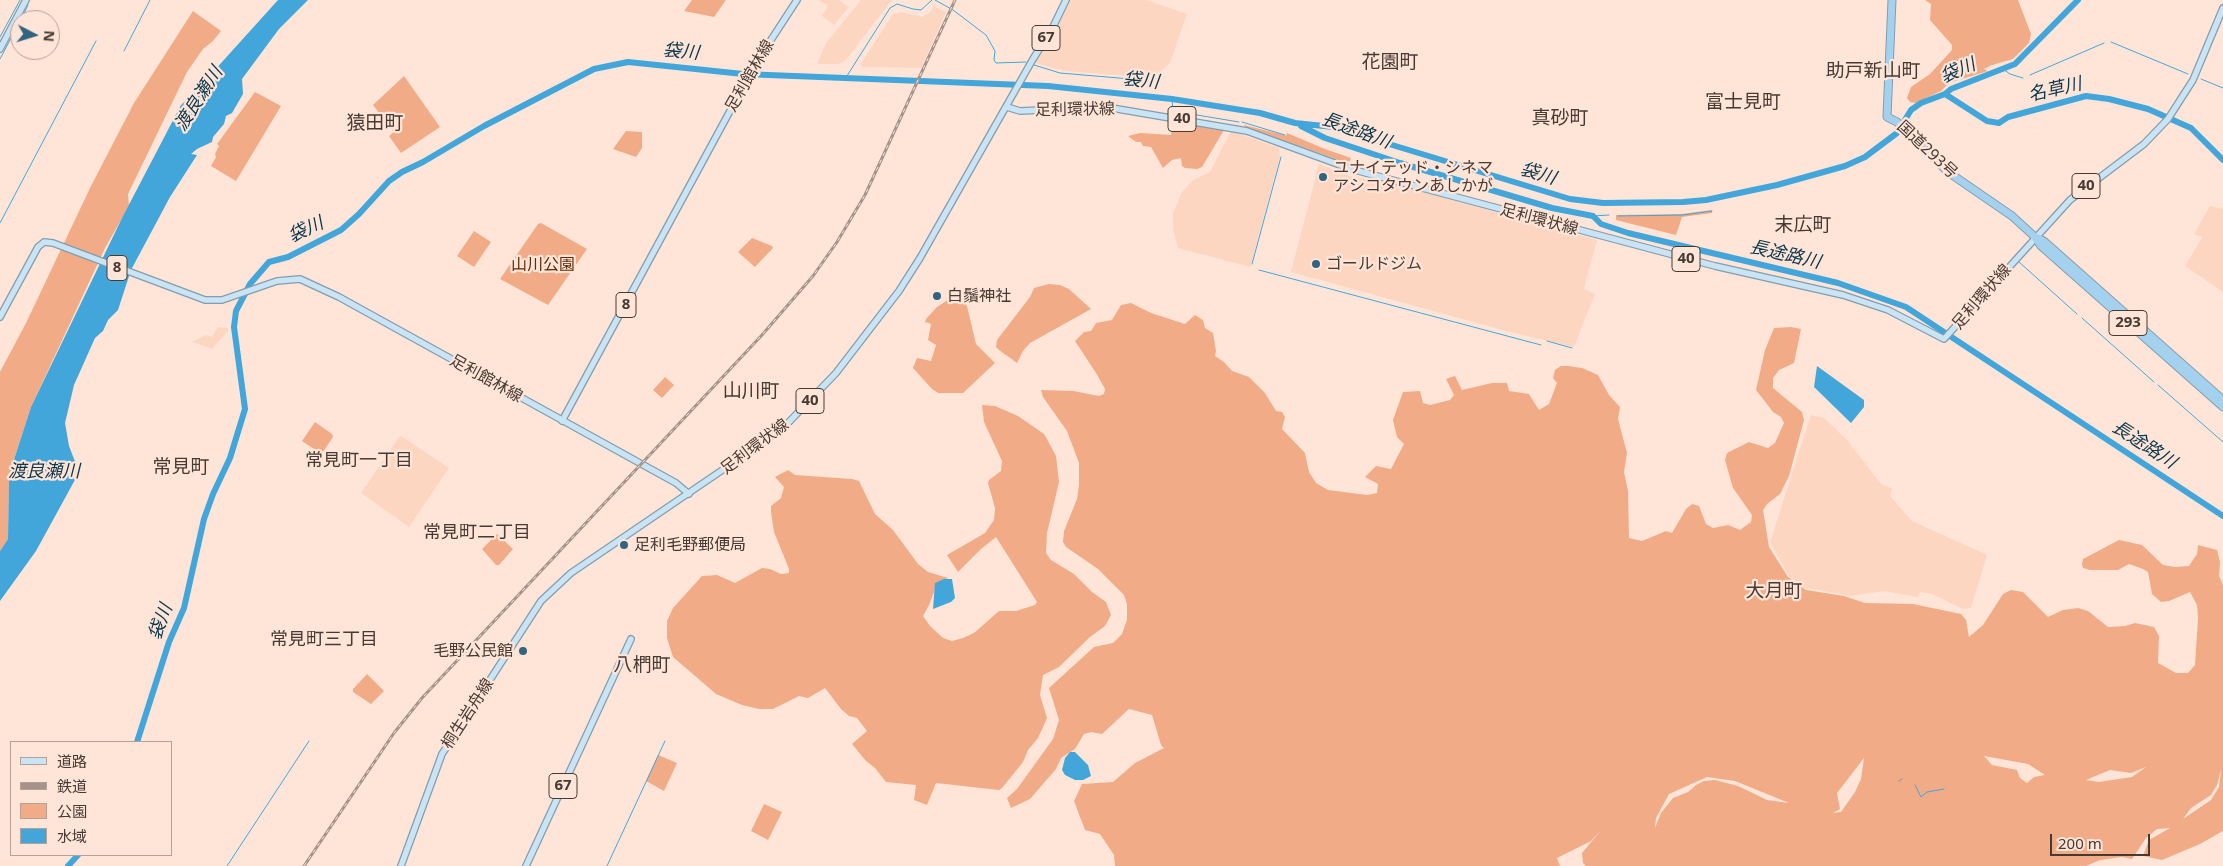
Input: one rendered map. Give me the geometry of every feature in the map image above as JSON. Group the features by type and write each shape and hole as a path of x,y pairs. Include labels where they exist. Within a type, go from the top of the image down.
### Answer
{"highway":[{"name":"国道293号","path":"1888,0 1890,13"},
{"name":"国道293号","path":"1892,0 1887,117 1897,122 1948,172 2005,211 2035,237 2054,258 2223,408"},
{"name":"国道293号","path":"2035,237 2045,242 2223,400"}],"main road":[{"path":"0,49 26,0"},
{"name":"足利館林線","path":"0,316 38,247 48,242 209,301 229,298 277,281 296,278 314,284 562,420 756,63 797,0"},
{"name":"67","path":"1007,107 1052,29 1066,0"},
{"name":"足利環状線","path":"688,494 779,431 836,373 894,298 920,258 1007,107 1020,111 1106,107 1238,129 1351,169 1715,266 1843,295 1894,313 1942,339 1947,337 2035,237 2075,195 2144,144 2173,113 2193,80 2223,8"},
{"path":"562,420 676,483 688,494"},
{"name":"桐生岩舟線","path":"401,866 442,754 541,601 571,573 688,494"},
{"name":"67","path":"526,866 631,639"}],"shaded area":[{"path":"819,0 839,0 849,7 834,25 822,16 828,6"},
{"path":"861,0 892,0 845,61 838,64 817,64 826,43"},
{"path":"1071,0 1146,0 1187,14 1170,63 1154,78 1065,71 1035,63 1049,43"},
{"path":"934,6 946,12 921,68 862,67 861,64 892,15 901,12 922,17 930,12"},
{"path":"1231,131 1279,148 1280,157 1250,267 1178,248 1173,229 1173,213 1182,192 1193,180 1210,172"},
{"path":"1319,164 1349,176 1394,184 1597,240 1584,289 1595,294 1574,347 1510,332 1291,272"},
{"path":"2210,206 2223,209 2223,292 2185,266 2202,237 2194,234"},
{"path":"218,327 228,328 228,331 212,349 192,342 206,335 212,337"},
{"path":"1811,415 1824,418 1847,440 1882,485 1892,488 1890,496 1912,521 1987,555 1971,608 1963,609 1932,594 1920,592 1918,597 1883,591 1852,596 1802,587 1789,576 1770,542"},
{"path":"401,436 449,468 409,527 361,493"}],"green space":[{"path":"692,0 726,0 714,17 684,11"},
{"path":"1925,0 2018,0 2031,34 2029,43 2013,59 1984,69 1988,71 1949,83 1941,91 1916,103 1910,102 1907,98 1911,87 1930,74 1952,50 1952,45 1930,20 1931,4"},
{"path":"193,11 221,31 203,49 187,72 128,194 129,206 105,248 31,407 9,475 8,539 0,551 0,372 134,103"},
{"path":"404,76 440,127 401,153 389,136 394,132 373,105"},
{"path":"255,92 281,106 236,181 211,166 219,146 217,144"},
{"path":"1173,122 1224,130 1202,167 1197,169 1185,168 1182,166 1181,158 1172,160 1163,168 1151,147 1143,146 1141,142 1136,142 1128,136 1140,133 1171,135"},
{"path":"1244,125 1286,136 1287,133 1351,158 1350,161 1344,162 1245,127"},
{"path":"626,131 642,132 642,148 636,157 613,149"},
{"path":"1712,210 1712,213 1682,217 1676,235 1616,220 1616,215 1681,214"},
{"name":"山川公園","path":"541,223 587,249 548,305 500,279 538,224"},
{"path":"474,231 491,242 474,267 457,256"},
{"path":"752,238 773,248 755,267 738,252"},
{"path":"1049,284 1060,285 1069,289 1091,309 1030,343 1023,351 1017,363 996,347 997,340 1030,297 1034,288"},
{"path":"959,293 967,306 976,344 995,363 963,393 938,393 913,368 917,358 931,361 936,345 928,340 931,324 925,322 926,319 937,307"},
{"path":"1131,303 1151,313 1185,324 1195,315 1203,320 1205,328 1213,333 1215,356 1232,371 1249,377 1265,393 1276,411 1282,412 1285,417 1282,429 1305,453 1309,472 1316,483 1328,490 1367,495 1377,493 1378,484 1365,477 1376,466 1391,469 1404,444 1397,437 1393,420 1403,392 1420,391 1423,403 1430,405 1450,400 1454,395 1446,379 1455,376 1462,390 1492,383 1507,383 1509,391 1529,394 1539,410 1549,404 1557,383 1553,378 1555,370 1561,366 1582,368 1598,375 1609,395 1620,407 1618,419 1627,453 1624,472 1628,491 1629,538 1642,541 1666,531 1672,533 1686,509 1692,504 1699,506 1706,524 1713,528 1728,525 1740,530 1751,522 1752,515 1733,488 1725,460 1727,453 1749,442 1768,448 1775,443 1784,423 1781,417 1773,412 1756,390 1765,350 1774,328 1791,327 1801,329 1794,363 1779,370 1773,378 1773,388 1802,412 1804,420 1789,476 1780,494 1767,504 1763,510 1769,547 1788,577 1806,590 1844,596 1865,603 1913,604 1961,614 1966,620 1969,637 1983,625 2003,594 2011,590 2023,592 2048,617 2063,610 2078,608 2088,611 2108,627 2125,626 2135,623 2154,627 2159,636 2158,663 2176,673 2188,673 2195,665 2198,618 2197,605 2190,592 2169,601 2161,602 2152,594 2148,572 2143,569 2129,564 2118,570 2090,570 2083,568 2083,559 2119,540 2142,545 2163,565 2175,567 2189,566 2197,554 2198,545 2217,550 2220,562 2219,576 2223,585 2223,831 2200,844 2162,860 2143,856 2149,840 2170,828 2157,829 2146,838 2132,859 2122,857 2100,860 2086,866 1586,866 1583,863 1582,853 1602,829 1591,841 1557,858 1560,866 1115,866 1114,855 1100,834 1085,830 1074,801 1082,784 1113,782 1135,763 1164,748 1161,745 1152,715 1129,709 1102,734 1091,732 1084,734 1075,749 1061,758 1056,769 1030,799 1011,808 1007,798 1017,789 1053,739 1059,720 1049,688 1094,647 1113,643 1122,634 1127,620 1127,604 1124,595 1098,569 1066,547 1063,542 1064,531 1077,499 1079,463 1067,431 1043,397 1041,390 1073,391 1099,396 1104,394 1105,389 1075,341 1084,332 1091,331 1096,323 1112,320 1121,305","holes":["1984,756 2028,764 2045,775 2034,777 2027,783 2020,778 2017,770 1992,765","1864,758 1861,779 1855,792 1841,812 1833,813 1840,809 1837,793","2146,767 2132,777 2099,782 2086,780 2110,770 2131,773","2221,770 2219,787 2211,800 2183,819 2191,808 2211,795 2217,785","1707,777 1735,781 1789,803 1767,800 1738,786 1715,780 1704,781 1688,792 1673,798 1661,813 1655,828 1656,818 1669,794"]},
{"path":"665,377 674,385 662,398 653,390"},
{"path":"982,405 995,406 1018,416 1044,434 1056,456 1059,482 1047,533 1046,553 1051,560 1074,574 1092,592 1106,602 1111,615 1105,626 1090,637 1059,667 1043,675 1040,695 1047,718 1038,738 1028,750 1023,762 1002,788 999,790 936,783 927,805 914,800 916,785 886,782 875,768 866,761 852,744 867,731 857,718 849,716 841,709 825,688 808,698 799,696 773,709 759,709 742,705 716,694 673,657 667,638 667,621 673,608 702,576 717,575 735,583 762,568 781,574 789,573 774,532 771,512 771,506 781,498 784,487 775,477 788,470 795,475 859,481 875,514 893,530 918,564 928,572 948,578 936,587 923,616 930,626 943,638 952,641 963,638 974,633 999,611 1016,611 1035,605 1037,602 996,537 958,572 947,555 985,533 994,520 995,508 988,483 989,480 1001,471 1002,461 984,422"},
{"path":"315,422 332,434 333,437 323,452 320,453 302,441"},
{"path":"497,534 513,549 499,565 496,565 482,549"},
{"path":"367,674 384,691 371,704 353,692 353,689"},
{"path":"658,755 677,763 664,791 646,781"},
{"path":"764,804 782,812 768,840 751,831"}],"water":[{"name":"渡良瀬川","path":"278,0 308,0 279,29 242,79 243,94 232,113 226,116 224,124 213,137 212,142 191,154 197,155 170,197 131,270 118,310 108,320 103,331 95,338 74,385 65,423 69,446 76,464 76,478 36,551 0,601 0,551 8,539 9,475 31,407 122,218 181,105"},
{"path":"1817,366 1864,400 1864,407 1851,423 1814,387"},
{"path":"944,579 952,579 955,598 951,602 933,609 935,583"},
{"path":"1070,752 1075,752 1088,765 1091,776 1083,780 1075,780 1065,775 1062,770 1065,758"}],"waterway":[{"path":"0,37 20,0"},
{"path":"124,51 150,0"},
{"name":"袋川","path":"845,79 890,8 897,4 921,10 932,0"},
{"path":"935,0 953,10 986,35 995,51 994,60 996,63 1026,62"},
{"name":"袋川","path":"137,741 169,642 184,608 204,519 213,494 230,458 245,409 234,327 236,311 250,284 269,262 288,257 341,230 359,214 389,181 402,172 423,162 484,126 594,69 628,62 743,74 1048,86 1172,99 1260,113 1295,123 1333,127 1570,199 1603,203 1683,202 1706,200 1777,185 1845,166 1865,157 1897,133 1911,110 1921,103 2015,64 2078,0"},
{"path":"26,10 28,5"},
{"path":"0,59 10,40"},
{"path":"0,223 96,41"},
{"path":"2111,42 2188,74"},
{"path":"2030,75 2104,43"},
{"path":"1034,65 1060,73 1154,81"},
{"path":"2003,69 2010,74 2023,78"},
{"path":"2201,79 2223,88"},
{"name":"名草川","path":"1945,94 1987,121 1999,123 2008,117 2086,96 2109,99 2148,109 2191,128 2223,160"},
{"path":"1172,99 1173,111 1239,122"},
{"path":"1242,122 1285,135"},
{"name":"長途路川","path":"1301,126 1325,138 1400,163 1552,208 1593,216 1601,224 1628,233 1838,283 1906,307 2223,516"},
{"path":"1252,264 1281,157"},
{"path":"1618,216 1683,215 1712,211"},
{"path":"1593,216 1609,215"},
{"path":"2019,262 2077,314"},
{"path":"1259,270 1541,345"},
{"path":"2082,318 2154,382"},
{"path":"1547,341 1572,348"},
{"path":"2158,385 2223,442"},
{"path":"227,866 309,741"},
{"path":"607,866 665,741"},
{"path":"1915,785 1921,797 1927,792 1944,789"},
{"name":"袋川","path":"68,866 77,856"}],"railway":[{"path":"304,866 394,733 422,698 762,335 813,276 837,242 865,195 955,0"}],"place":[{"name":"ユナイテッド・シネマ アシコタウンあしかが","path":"1323,177"},
{"name":"ゴールドジム","path":"1316,264"},
{"name":"白鬚神社","path":"937,296"},
{"name":"足利毛野郵便局","path":"624,545"},
{"name":"毛野公民館","path":"523,651"}],"district":[{"name":"花園町","path":"1390,63"},
{"name":"助戸新山町","path":"1873,72"},
{"name":"富士見町","path":"1743,103"},
{"name":"真砂町","path":"1560,119"},
{"name":"猿田町","path":"375,124"},
{"name":"末広町","path":"1803,226"},
{"name":"山川町","path":"751,392"},
{"name":"常見町一丁目","path":"359,461"},
{"name":"常見町","path":"181,468"},
{"name":"常見町二丁目","path":"477,533"},
{"name":"大月町","path":"1774,592"},
{"name":"常見町三丁目","path":"324,640"},
{"name":"八椚町","path":"642,666"}]}
